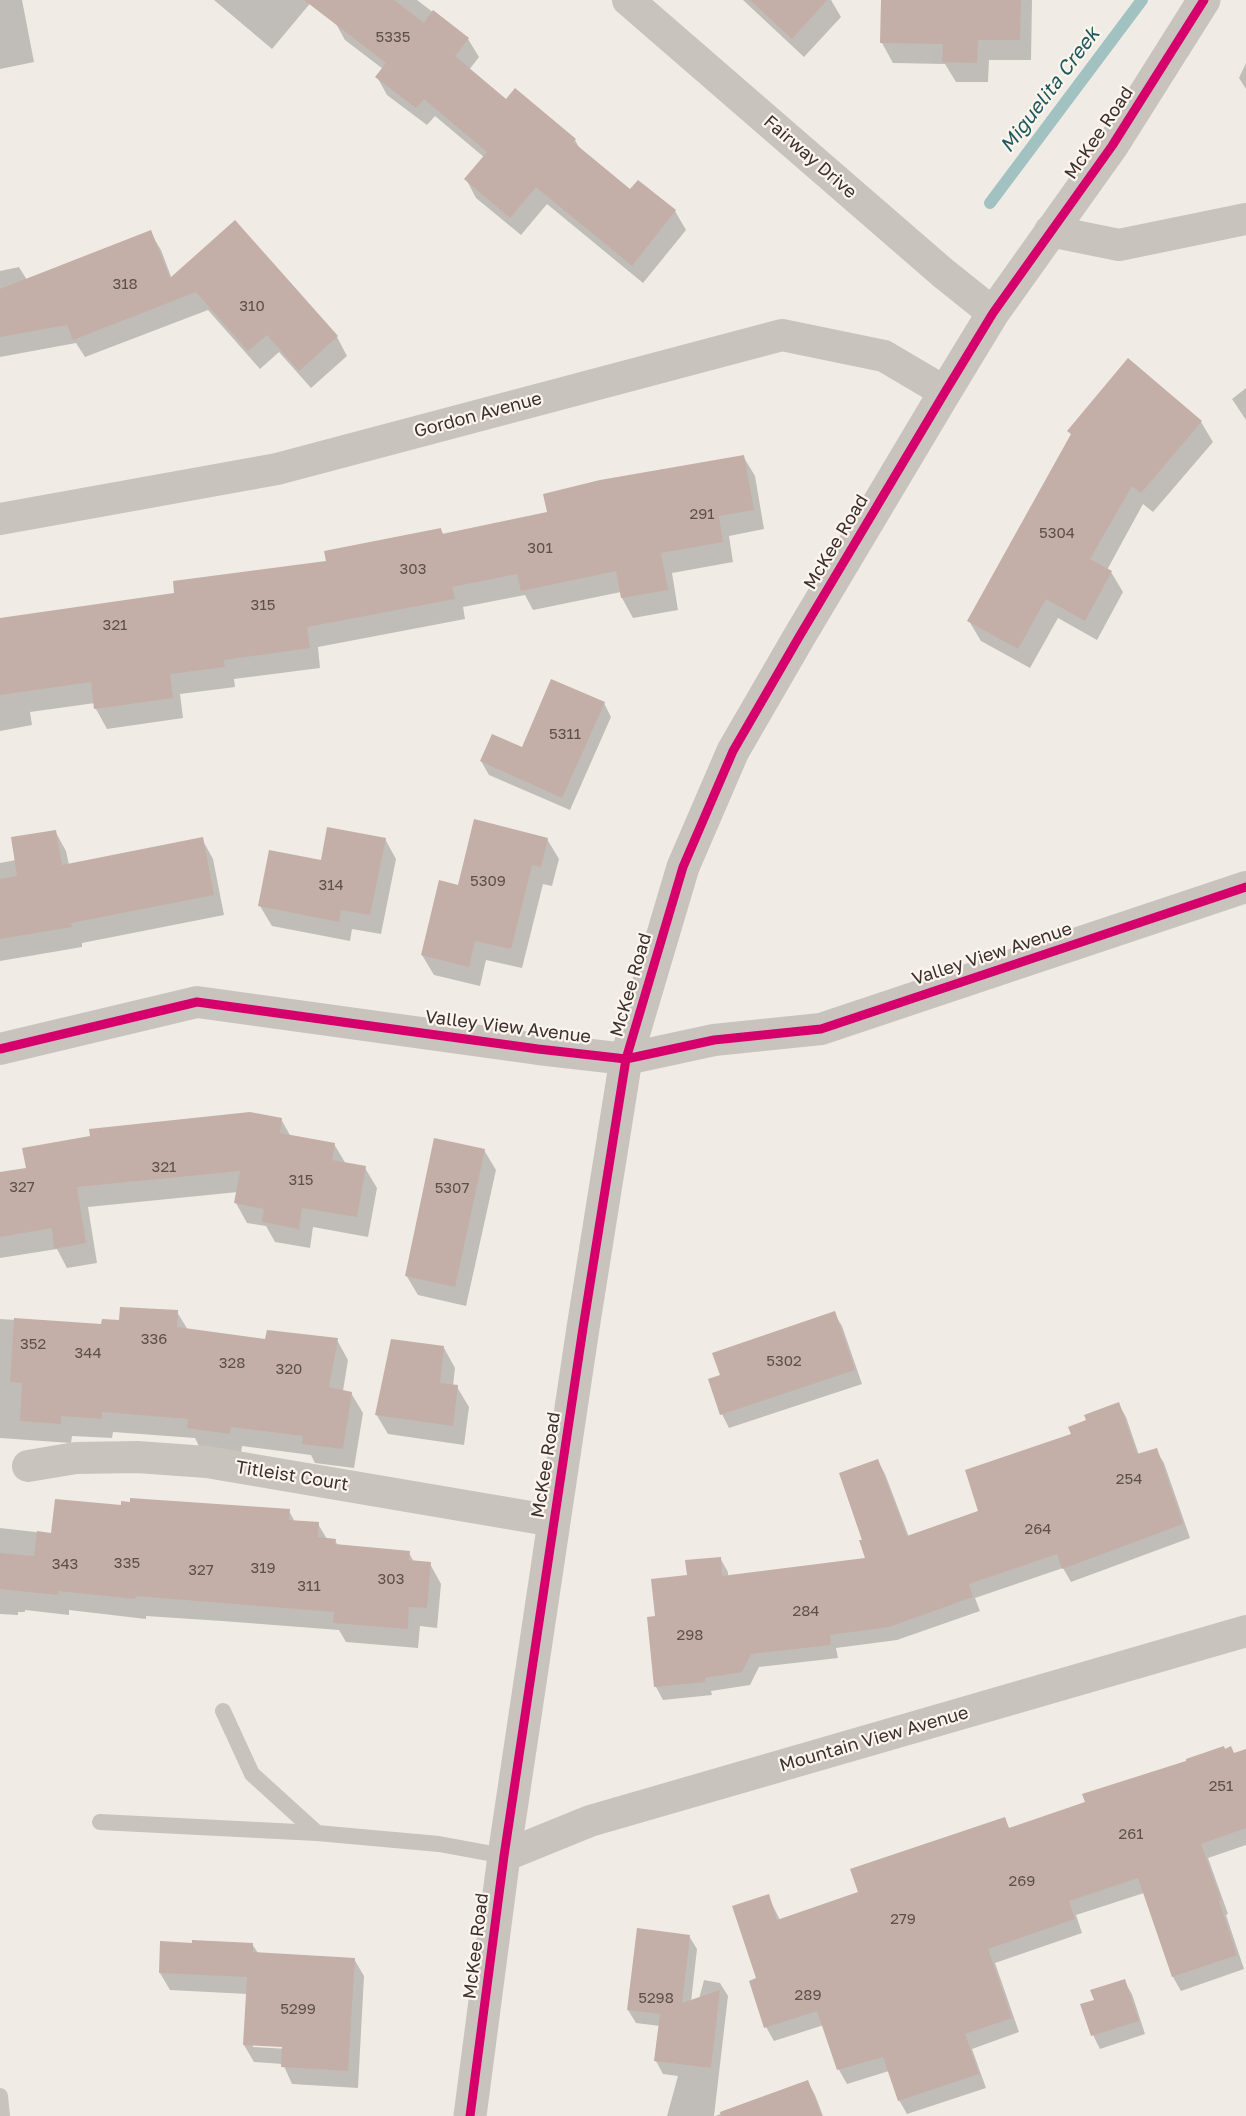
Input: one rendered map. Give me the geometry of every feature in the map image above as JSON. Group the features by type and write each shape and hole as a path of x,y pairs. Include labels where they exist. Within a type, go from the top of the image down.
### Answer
{"street":[{"name":"Fairway Drive","path":"628,0 943,273 993,313"},
{"name":"McKee Road","path":"470,2116 504,1856 626,1059 683,867 733,751 945,392 993,313 1112,146 1204,0"},
{"path":"1050,231 1119,245 1246,219"},
{"name":"Gordon Avenue","path":"0,519 277,469 782,335 884,356 945,392"},
{"name":"Valley View Avenue","path":"0,1049 197,1002 626,1059 714,1040 821,1029 1246,887"},
{"name":"Titleist Court","path":"28,1466 96,1457 137,1457 207,1462 554,1521"},
{"name":"Mountain View Avenue","path":"504,1856 590,1821 1246,1631"}],"lane":[{"path":"223,1711 252,1774 317,1833"},
{"path":"100,1822 317,1833 439,1844 504,1856"},
{"path":"0,2096 2,2116"}],"building":[{"path":"304,0 394,0 424,23 433,10 469,38 455,56 506,99 515,88 576,139 573,142 630,189 638,180 676,210 632,266 536,187 510,218 464,179 487,152 424,99 416,108 375,77 386,63"},
{"path":"750,0 827,0 792,39"},
{"path":"881,0 1021,0 1020,40 978,40 977,63 942,62 943,44 880,43"},
{"path":"235,220 338,336 299,371 267,335 248,351 196,292 73,340 67,325 0,337 0,289 151,230 170,278"},
{"path":"1128,358 1202,421 1141,493 1132,486 1090,559 1112,571 1085,621 1046,599 1018,649 967,621 1071,434 1067,431"},
{"path":"744,455 754,510 719,516 723,542 661,553 668,590 621,598 616,571 521,591 517,574 452,587 455,599 307,627 310,648 224,660 225,667 170,674 173,698 94,709 91,682 0,695 0,618 174,593 173,581 326,561 324,551 441,528 442,534 547,512 543,494 600,480"},
{"path":"551,679 605,702 562,798 480,761 492,734 522,747"},
{"path":"474,819 548,838 541,867 532,865 511,949 475,941 469,967 421,955 439,880 458,885"},
{"path":"327,827 386,838 370,915 341,910 339,922 258,906 269,850 321,860"},
{"path":"56,830 62,865 203,837 214,895 71,923 72,927 0,939 0,879 17,876 11,837"},
{"path":"250,1112 282,1118 280,1133 335,1143 332,1160 366,1166 357,1217 302,1208 299,1229 262,1222 264,1209 234,1203 240,1171 77,1187 86,1243 54,1249 52,1228 0,1237 0,1172 26,1168 22,1148 90,1136 89,1129"},
{"path":"434,1138 485,1149 455,1287 405,1276"},
{"path":"120,1307 178,1310 177,1327 265,1339 267,1330 338,1338 329,1387 352,1392 343,1449 302,1444 303,1436 231,1427 230,1434 187,1428 188,1419 102,1412 102,1419 61,1416 61,1424 20,1421 22,1383 10,1382 14,1318 101,1324 102,1319 119,1320"},
{"path":"835,1311 855,1370 720,1415 708,1379 720,1375 712,1353"},
{"path":"391,1339 444,1346 440,1383 458,1385 453,1426 375,1415"},
{"path":"1119,1402 1137,1454 1157,1448 1183,1524 1062,1569 1057,1554 969,1584 973,1597 889,1627 830,1635 831,1645 751,1654 742,1672 705,1678 705,1682 654,1687 647,1617 655,1616 651,1579 687,1575 685,1560 721,1557 722,1576 865,1558 859,1540 862,1540 839,1473 878,1459 907,1536 978,1511 965,1470 1071,1434 1068,1427 1086,1420 1084,1415"},
{"path":"130,1498 290,1509 289,1520 319,1522 318,1537 336,1539 335,1544 410,1551 409,1560 431,1562 427,1608 409,1607 408,1629 333,1623 334,1612 136,1596 135,1599 58,1591 58,1595 0,1589 0,1553 34,1556 37,1531 51,1533 55,1499 121,1505 121,1501 130,1502"},
{"path":"1224,1746 1225,1749 1231,1746 1234,1753 1246,1749 1246,1828 1201,1844 1237,1955 1172,1977 1138,1878 1069,1901 1075,1919 988,1949 1012,2018 965,2034 979,2074 898,2101 883,2057 837,2070 817,2011 764,2028 749,1981 756,1978 732,1906 769,1894 777,1920 858,1892 850,1869 1005,1817 1009,1828 1085,1802 1082,1794 1186,1761 1186,1759"},
{"path":"637,1928 690,1935 682,2003 720,1990 711,2068 654,2061 660,2014 627,2010"},
{"path":"192,1940 253,1943 253,1952 355,1958 348,2071 281,2067 282,2047 243,2045 247,1977 159,1973 160,1941 192,1943"},
{"path":"1125,1979 1139,2021 1091,2036 1080,2004 1094,2000 1090,1990"},
{"path":"808,2080 822,2116 721,2116 720,2112"}],"waterway":[{"name":"Miguelita Creek","path":"990,203 1142,0"}],"cycle path":[{"path":"470,2116 504,1856 583,1328 626,1059 683,867 733,751 945,392 993,313 1112,146 1204,0"},
{"path":"0,1049 197,1002 626,1059 714,1040 821,1029 1246,887"}]}
